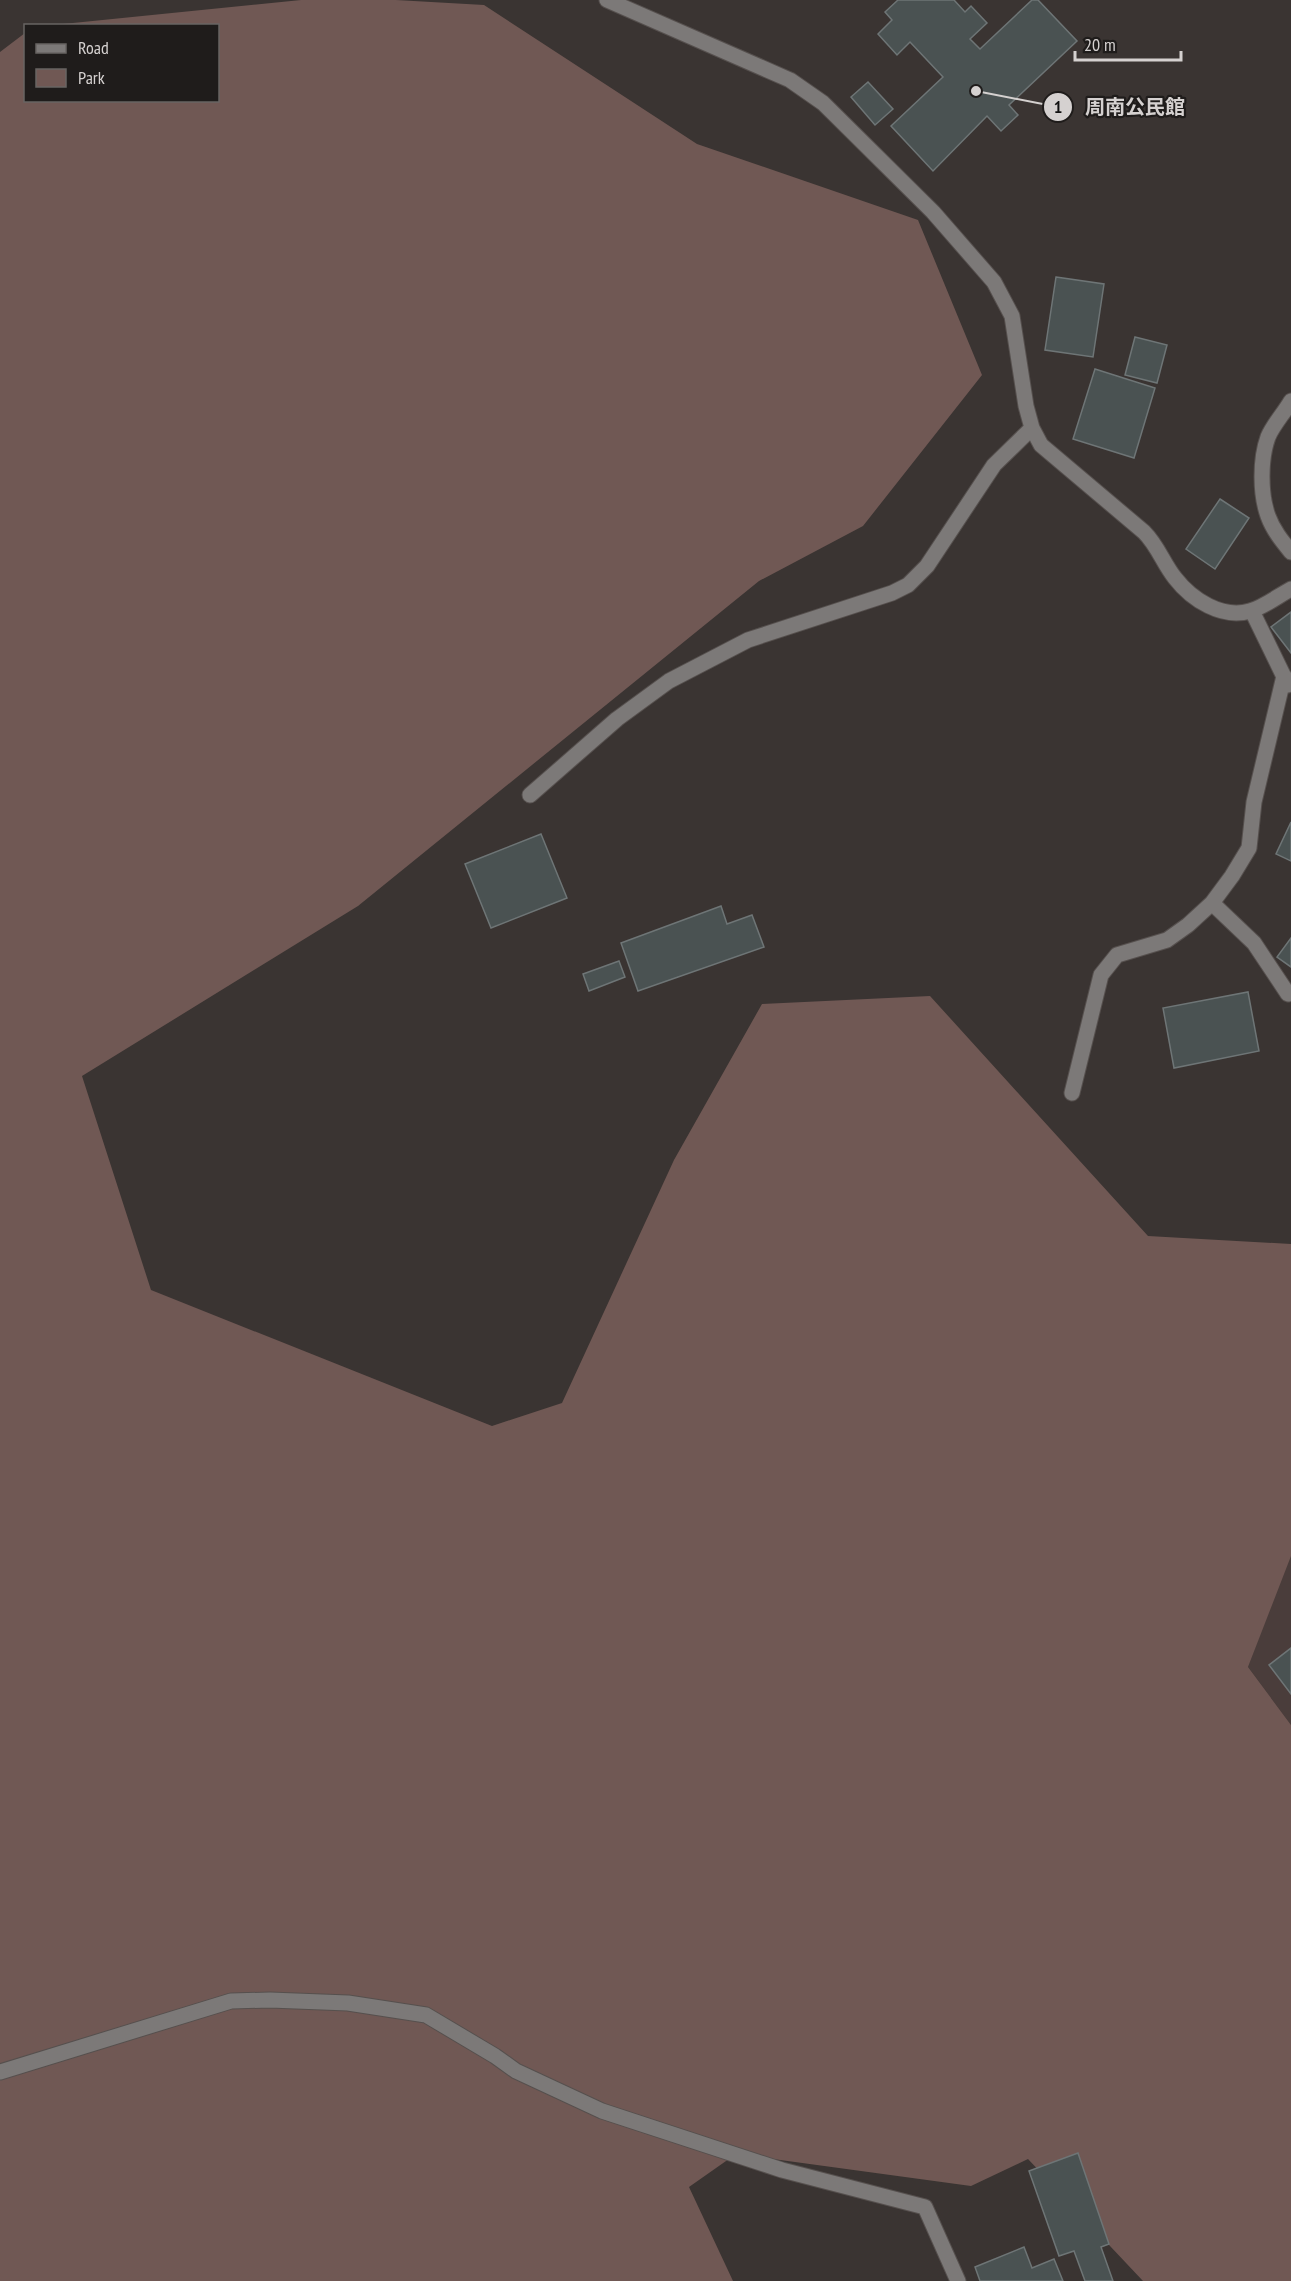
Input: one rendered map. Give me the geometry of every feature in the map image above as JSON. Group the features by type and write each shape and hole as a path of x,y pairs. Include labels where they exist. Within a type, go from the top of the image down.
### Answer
{"street":[{"path":"607,0 790,80 823,103 933,212 994,282 1012,316 1026,406 1032,428 1041,446 1154,542 1175,578 1195,598 1233,615 1252,611 1291,589"},
{"path":"1291,401 1269,435 1264,449 1263,488 1268,516 1279,538 1291,552"},
{"path":"530,795 617,719 669,681 748,640 892,593 908,585 927,566 994,465 1032,428"},
{"path":"1252,611 1291,691"},
{"path":"1072,1093 1101,975 1117,955 1167,940 1188,925 1212,903 1249,848 1254,802 1284,676"},
{"path":"1212,903 1254,944 1288,994"},
{"path":"0,2072 231,2001 348,2003 426,2015 516,2071 602,2111 782,2170 925,2207 958,2281"}],"shaded area":[{"path":"1289,1556 1291,1556 1291,1725 1248,1667"}],"green space":[{"path":"301,0 396,0 484,5 697,144 918,220 982,375 863,526 759,581 358,906 82,1076 151,1290 492,1426 562,1403 674,1160 762,1004 930,996 1148,1236 1291,1244 1291,1556 1248,1667 1291,1725 1291,2281 1143,2281 1028,2159 971,2186 736,2154 689,2187 733,2281 0,2281 0,52 24,34 24,102 219,102 219,24 63,24"}],"building":[{"path":"898,0 954,0 965,12 971,6 987,23 970,39 980,49 1032,0 1038,0 1077,41 1009,105 1018,115 1001,131 987,116 933,171 891,126 943,77 910,42 897,55 878,34 892,20 885,12"},
{"path":"868,82 893,109 875,125 851,97"},
{"path":"1056,277 1104,284 1093,357 1045,350"},
{"path":"1135,337 1167,345 1157,383 1125,375"},
{"path":"1095,369 1155,388 1134,458 1073,439"},
{"path":"1220,499 1249,518 1215,569 1186,549"},
{"path":"1291,612 1291,653 1271,627"},
{"path":"1291,822 1291,861 1276,854"},
{"path":"541,834 567,898 491,928 465,864"},
{"path":"721,906 727,924 752,915 764,947 638,991 621,943"},
{"path":"1291,938 1291,967 1277,957"},
{"path":"619,961 625,977 589,991 583,974"},
{"path":"1248,992 1259,1051 1174,1068 1163,1008"},
{"path":"1291,1648 1291,1694 1269,1665"},
{"path":"1078,2153 1109,2244 1101,2247 1113,2281 1085,2281 1074,2251 1059,2256 1029,2171"},
{"path":"1024,2247 1032,2268 1054,2259 1063,2281 980,2281 975,2267"}],"place":[{"name":"周南公民館","path":"976,91"}]}
